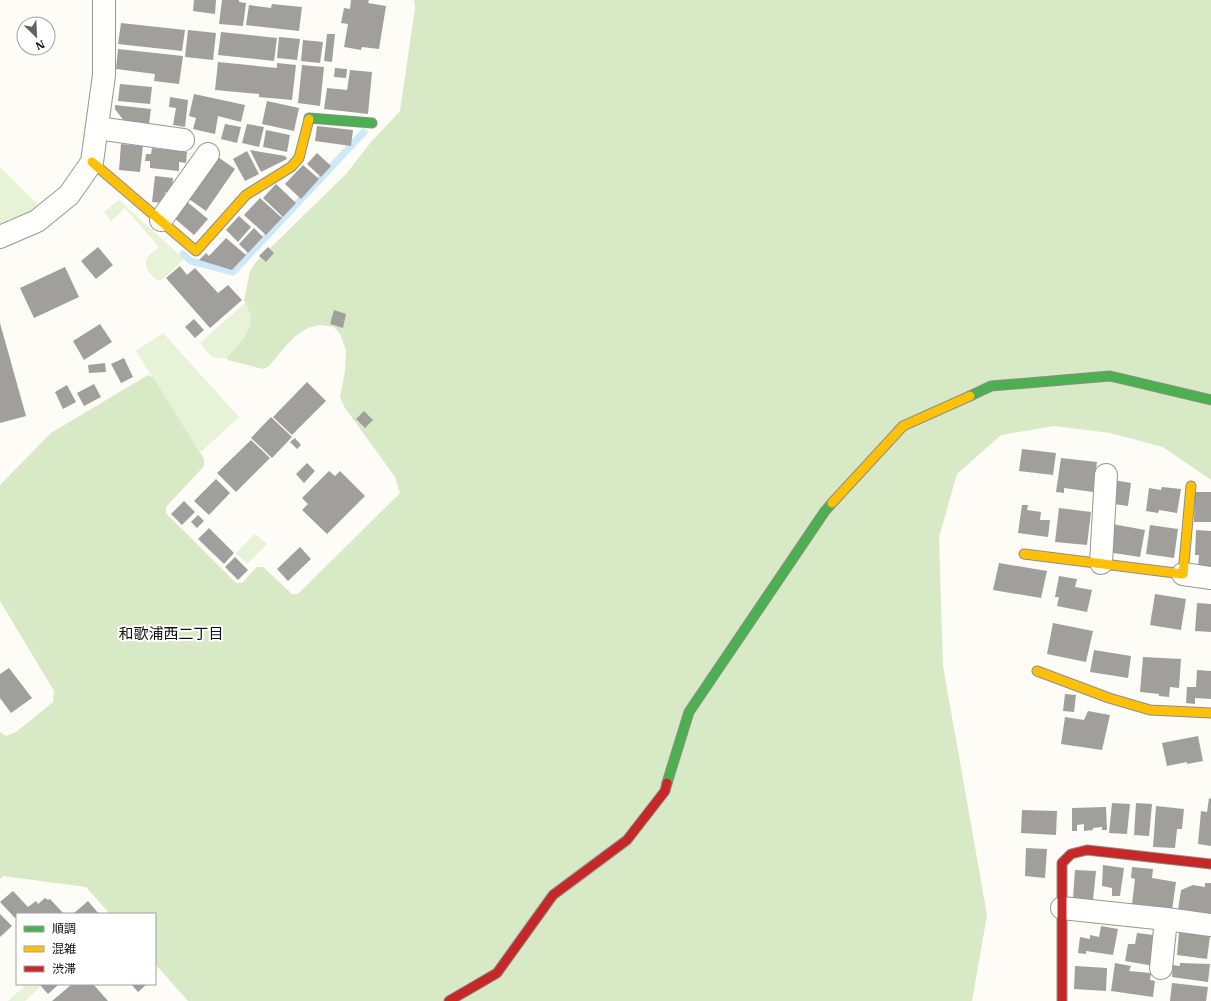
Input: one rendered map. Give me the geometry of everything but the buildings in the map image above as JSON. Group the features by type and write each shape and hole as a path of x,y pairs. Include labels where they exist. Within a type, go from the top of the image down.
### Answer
{"street":[{"path":"0,238 37,221 69,195 92,162 104,75 104,0"},
{"path":"92,162 196,251 246,195 291,168 299,158 309,118 372,123"},
{"path":"97,128 183,140"},
{"path":"161,220 208,154"},
{"path":"449,1001 497,973 553,895 627,840 666,792 689,712 824,511 903,426 991,386 1110,376 1211,400"},
{"path":"1101,563 1106,475"},
{"path":"1183,574 1191,486"},
{"path":"1024,554 1211,578"},
{"path":"1037,671 1109,698 1150,710 1211,713"},
{"path":"1062,1001 1062,863 1071,854 1088,850 1211,864"},
{"path":"1062,908 1211,925"},
{"path":"1161,968 1166,919"}],"green space":[{"path":"414,0 1211,0 1211,480 1163,447 1110,433 1054,426 1001,435 957,474 939,537 943,666 987,915 972,1001 188,1001 156,965 156,913 109,913 86,887 3,876 0,879 0,732 6,736 16,732 53,702 54,691 0,601 0,485 51,433 148,375 153,377 204,459 204,466 166,507 166,513 236,583 242,583 257,567 263,567 292,594 298,594 400,493 395,477 345,408 340,397 345,371 346,350 340,334 334,327 317,325 301,332 268,367 263,369 228,360 227,358 244,338 251,324 251,315 244,300 250,271 256,262 346,174 371,142 400,111 415,8"},
{"path":"0,167 37,204 38,209 0,230"},
{"path":"119,200 184,259 162,280 157,280 152,276 146,265 147,258 159,247 125,208 111,221 104,212"},
{"path":"245,303 252,314 251,325 248,332 227,359 212,357 200,343"},
{"path":"163,333 239,417 201,452 136,351"},
{"path":"255,534 267,544 247,564 236,553"},
{"path":"26,985 38,985 40,987 25,1001 8,1001"}],"waterway":[{"path":"183,254 191,261 233,272 364,132"}],"traffic: fast":[{"path":"309,119 372,123"},
{"path":"970,396 991,386 1110,376 1211,400"},
{"path":"667,783 689,712 825,511 832,503"}],"traffic: slow":[{"path":"92,162 196,251 246,195 291,167 299,158 309,119"},
{"path":"832,503 903,426 970,396"},
{"path":"1024,554 1183,574 1191,486"},
{"path":"1037,671 1109,698 1150,710 1211,713"}],"traffic: jam":[{"path":"449,1001 497,973 553,895 627,840 665,791 667,783"},
{"path":"1062,1001 1062,863 1071,854 1087,850 1211,864"}],"district":[{"name":"和歌浦西二丁目","path":"171,634"}]}
